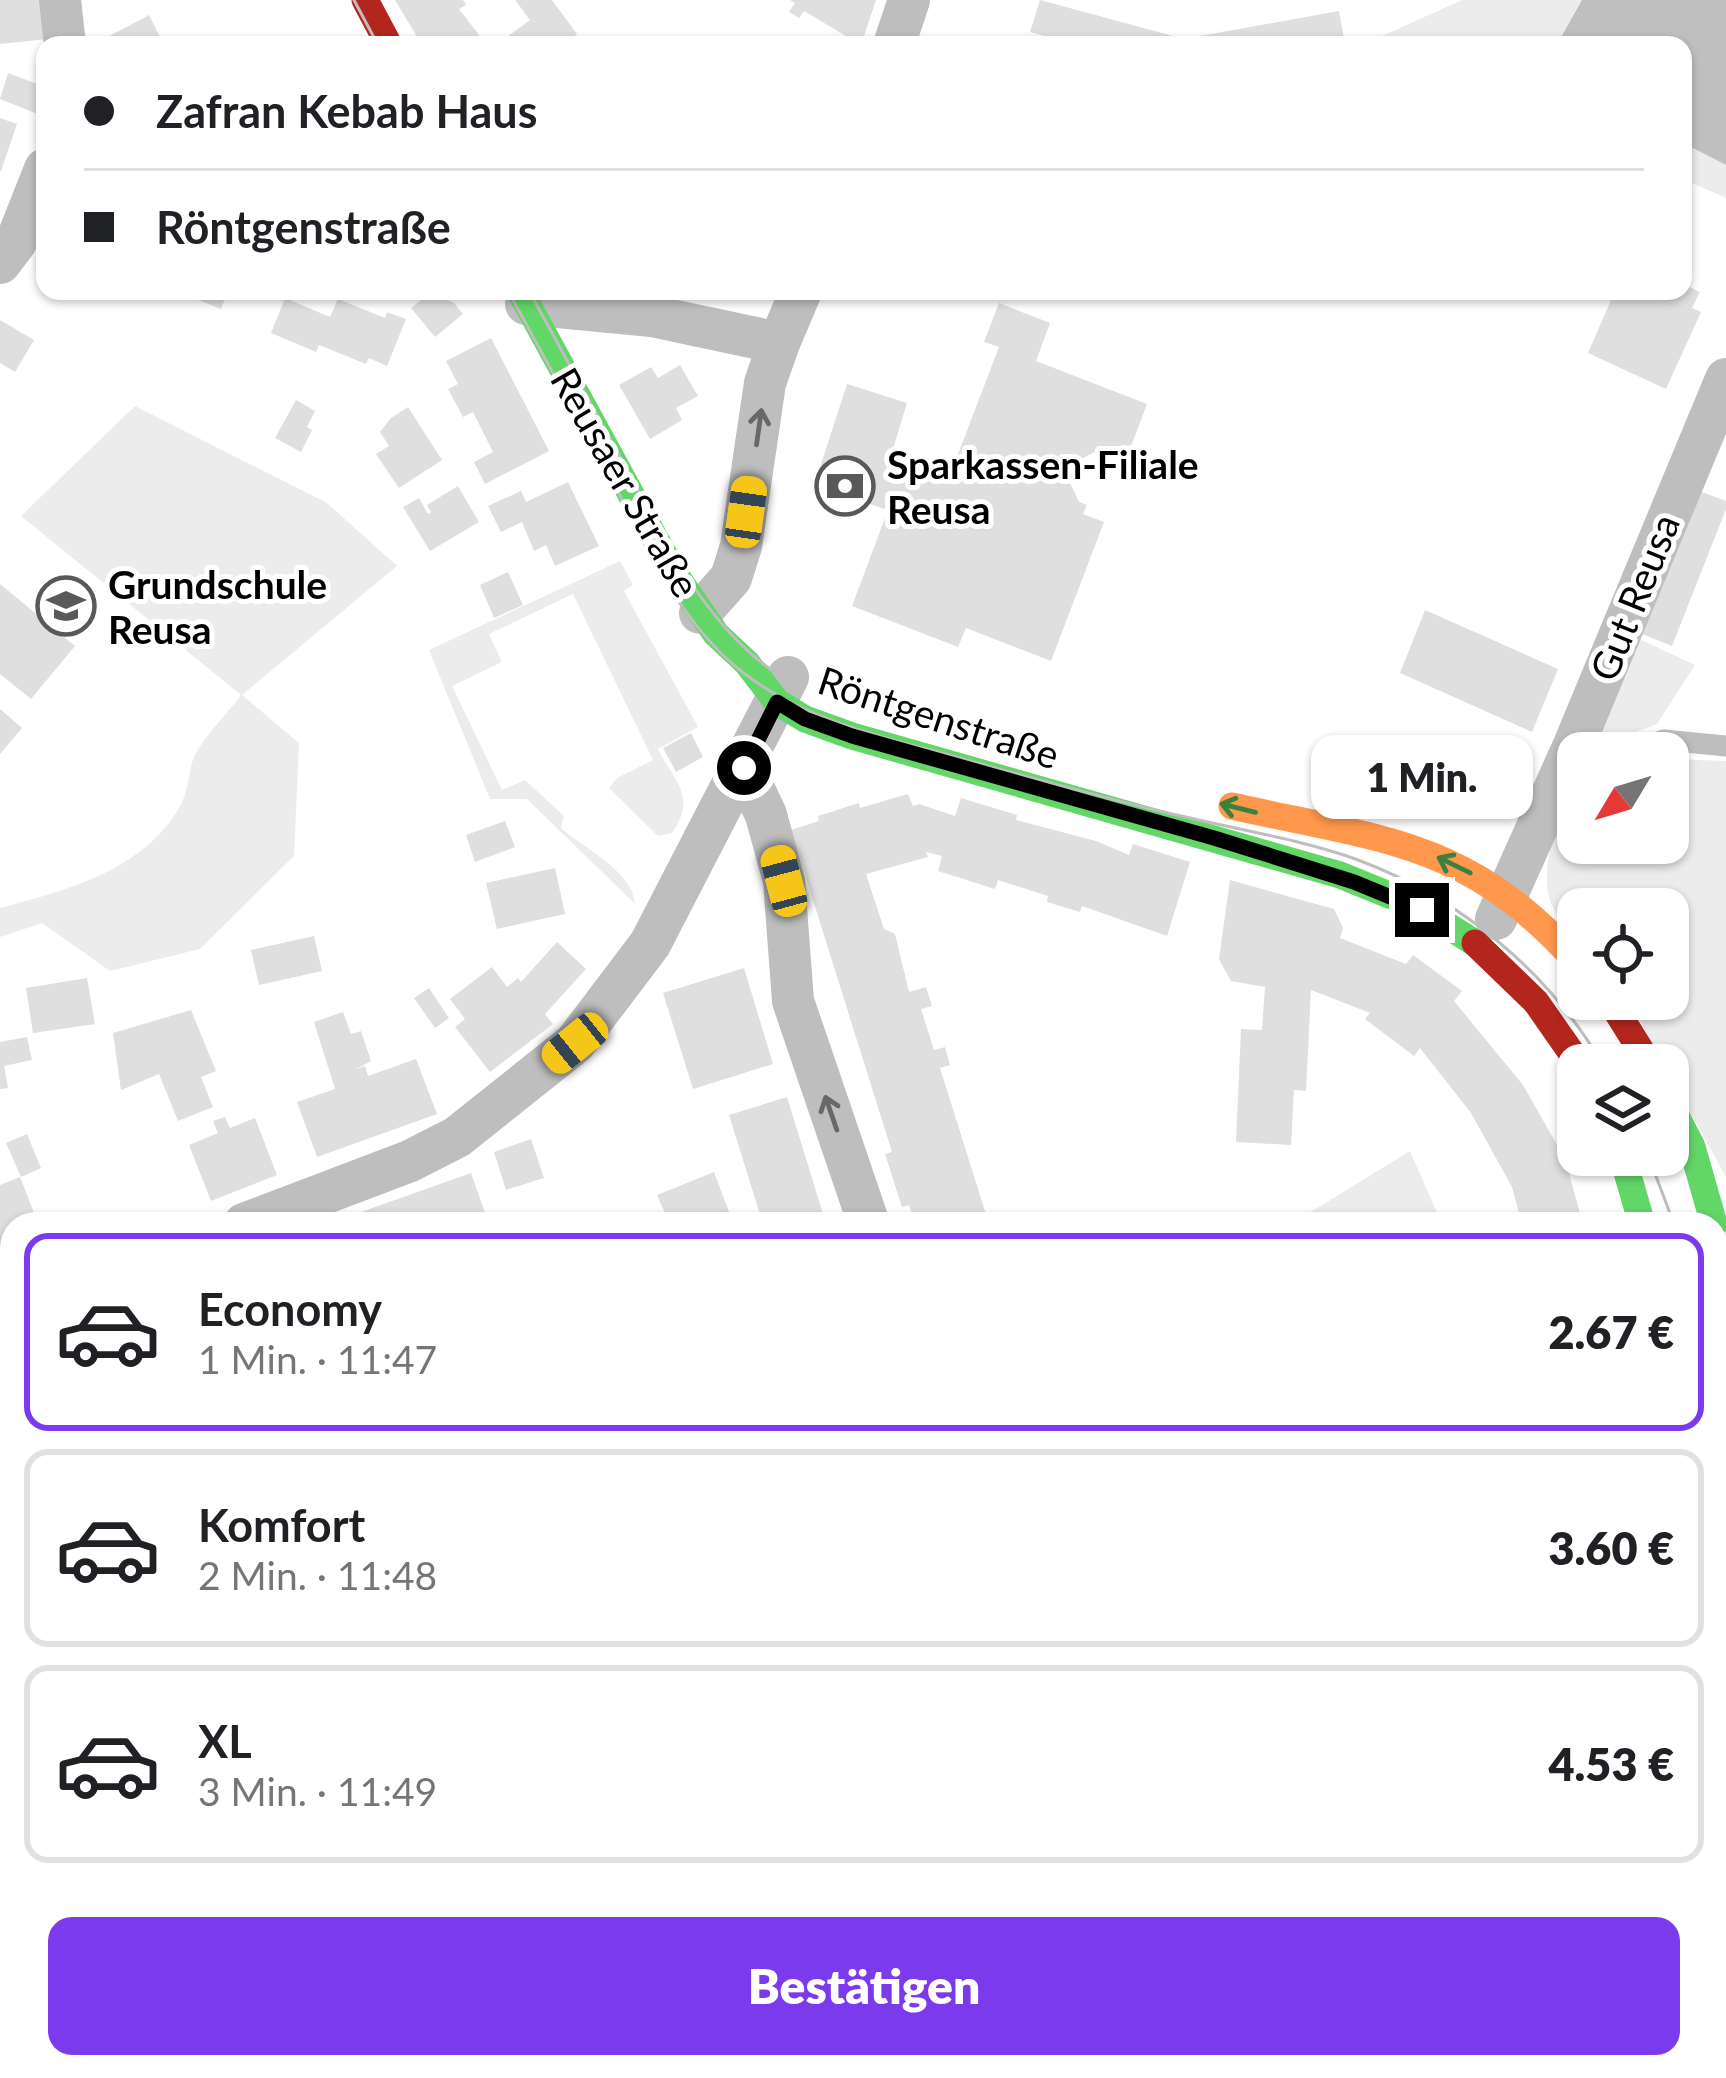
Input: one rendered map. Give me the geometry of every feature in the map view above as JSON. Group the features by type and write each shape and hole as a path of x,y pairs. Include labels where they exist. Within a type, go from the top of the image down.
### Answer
{"street":[{"path":"60,0 64,36"},
{"path":"365,0 384,36"},
{"path":"897,36 909,0"},
{"path":"0,263 16,242 36,192"},
{"name":"Reusaer Straße","path":"525,300 674,573 700,613 747,663"},
{"path":"543,300 652,316 779,343"},
{"path":"700,613 731,578 741,546 765,383 797,300"},
{"name":"Gut Reusa","path":"1591,732 1726,379"},
{"name":"Röntgenstraße","path":"747,663 795,688 805,719 1354,882 1422,910 1479,945 1568,1044"},
{"path":"276,1212 410,1161 457,1137 575,1043 650,944 744,768 795,688"},
{"path":"744,768 766,815 784,881 793,1001 865,1212"},
{"path":"1195,797 1412,845 1464,869 1506,896 1557,943"},
{"name":"Gut Reusa","path":"1479,945 1557,800"},
{"path":"1689,1141 1711,1212"},
{"path":"1628,1176 1639,1212"}],"lane":[{"path":"1689,742 1726,746"}],"shaded area":[{"path":"1462,0 1582,0 1561,36 1382,36"},
{"path":"1582,0 1726,0 1726,165 1692,148 1692,36 1562,36"},
{"path":"1692,148 1726,165 1726,198 1692,183"},
{"path":"135,406 327,503 397,566 242,695 299,743 294,856 200,949 110,971 42,923 0,937 0,908 101,875 146,847 180,806 193,759 241,695 21,516"},
{"path":"620,561 633,585 624,591 698,727 658,749 683,800 672,833 658,836 609,788 617,778 653,760 573,594 489,634 502,662 452,686 502,790 525,780 564,816 561,828 626,881 635,904 527,799 490,799 429,650"},
{"path":"1635,637 1695,665 1657,724 1636,732 1600,732"},
{"path":"1689,760 1726,761 1726,1177 1689,1110 1689,1044 1653,1044 1640,1020 1689,1020 1689,888 1557,888 1557,912 1548,890 1551,845 1557,829 1557,864 1689,864"},
{"path":"1410,1151 1437,1212 1311,1212"}],"building":[{"path":"0,0 47,0 48,36 0,44"},
{"path":"395,0 463,0 466,5 459,9 479,35 478,36 417,36"},
{"path":"515,0 552,0 577,34 508,36 530,20"},
{"path":"790,0 876,0 864,36 846,36 804,11 799,18 789,12 795,3"},
{"path":"1040,0 1173,36 1044,36 1030,32"},
{"path":"1339,11 1344,36 1200,36"},
{"path":"149,15 160,36 109,36"},
{"path":"8,73 36,84 36,113 0,99"},
{"path":"0,118 17,124 1,171 0,171"},
{"path":"1692,288 1700,292 1692,308 1701,312 1666,389 1588,353 1611,300 1692,300"},
{"path":"198,300 224,300 221,309"},
{"path":"284,300 330,317 340,300 385,318 387,312 406,319 387,366 369,358 366,364 319,345 316,352 271,333"},
{"path":"421,300 448,300 463,314 435,337 411,308"},
{"path":"999,303 1050,323 1036,361 1147,404 1127,457 1102,448 1081,459 1070,483 1079,502 1087,505 1083,514 1104,522 1051,661 966,628 958,647 852,606 888,510 814,486 847,384 907,403 893,449 950,475 999,347 984,342"},
{"path":"0,320 34,340 15,372 0,363"},
{"path":"491,338 549,451 485,484 474,462 493,452 473,412 463,417 448,389 458,384 446,361"},
{"path":"680,365 698,396 676,408 682,420 650,439 619,385 651,367 658,378"},
{"path":"296,400 315,411 301,452 275,438"},
{"path":"408,407 442,460 399,488 376,454 389,446 380,432"},
{"path":"568,482 599,546 555,566 546,545 534,551 522,522 501,532 488,506 521,491 526,502"},
{"path":"458,486 479,522 430,551 403,507 419,498 428,514 427,505"},
{"path":"1694,489 1726,501 1726,509 1672,646 1637,632"},
{"path":"508,572 523,605 494,618 480,585"},
{"path":"0,584 75,646 31,699 0,674"},
{"path":"1425,610 1558,669 1532,732 1400,673"},
{"path":"0,709 22,728 0,754"},
{"path":"691,733 703,757 676,772 663,748"},
{"path":"908,794 913,806 955,816 961,798 1129,855 1133,844 1190,862 1167,936 1082,906 1080,912 1047,902 1048,896 998,880 995,889 938,871 942,856 926,852 928,857 866,874 884,929 895,934 909,992 926,987 932,1006 921,1009 934,1050 945,1047 950,1065 940,1068 985,1212 911,1212 909,1205 902,1207 885,1154 892,1152 791,830 819,821 818,816 859,803 860,808"},
{"path":"505,821 515,847 475,862 466,835"},
{"path":"555,868 565,914 497,929 486,883"},
{"path":"1230,880 1334,909 1343,928 1340,938 1406,964 1413,955 1462,991 1454,1001 1523,1085 1557,1145 1557,1176 1570,1176 1580,1212 1519,1212 1512,1187 1471,1113 1420,1048 1414,1056 1365,1019 1370,1013 1311,990 1306,1091 1294,1090 1291,1145 1236,1142 1241,1029 1262,1030 1265,987 1231,981 1219,959"},
{"path":"314,936 322,971 259,985 251,950"},
{"path":"557,942 586,969 545,1014 553,1024 490,1072 455,1027 465,1019 450,999 492,967 507,987 518,978 521,982"},
{"path":"744,968 773,1064 693,1089 663,993"},
{"path":"87,978 95,1024 33,1033 26,988"},
{"path":"429,988 449,1018 435,1028 414,998"},
{"path":"191,1010 216,1071 201,1077 213,1107 178,1121 159,1074 121,1090 113,1033"},
{"path":"343,1012 351,1034 361,1031 371,1061 354,1070 365,1066 368,1076 416,1059 437,1114 317,1157 297,1102 335,1089 314,1022"},
{"path":"27,1037 32,1060 4,1066 8,1088 0,1089 0,1042"},
{"path":"787,1097 822,1212 759,1212 729,1115"},
{"path":"225,1117 230,1128 255,1118 277,1175 211,1201 189,1145 218,1133 213,1121"},
{"path":"27,1134 41,1168 21,1177 6,1143"},
{"path":"531,1139 544,1178 506,1190 494,1152"},
{"path":"714,1172 729,1212 664,1212 657,1195"},
{"path":"471,1173 485,1212 361,1212"},
{"path":"20,1177 34,1212 0,1212 0,1185"}],"tram line":[{"path":"354,0 373,36"},
{"path":"513,300 671,589 723,656 768,690 867,732 1109,799 1312,846 1396,876 1432,895 1498,942 1556,999 1589,1044"},
{"path":"534,300 681,568 729,631 789,682"},
{"path":"1656,1176 1669,1212"}],"traffic: fast":[{"path":"525,300 674,573 716,634 747,663 777,702 805,719 852,736 1340,875 1416,906 1475,943"},
{"path":"1689,1141 1711,1212"},
{"path":"1628,1176 1639,1212"}],"traffic: slow":[{"path":"1232,806 1420,851 1499,891 1557,941"}],"traffic: jam":[{"path":"365,0 384,36"},
{"path":"1475,943 1536,1002 1565,1044"},
{"path":"1622,1020 1637,1044"}],"place":[{"name":"Sparkassen-Filiale Reusa","path":"845,486"},
{"name":"Grundschule Reusa","path":"66,606"}],"route":[{"path":"744,768 777,702 805,719 852,736 1214,838 1354,882 1422,910"}]}
